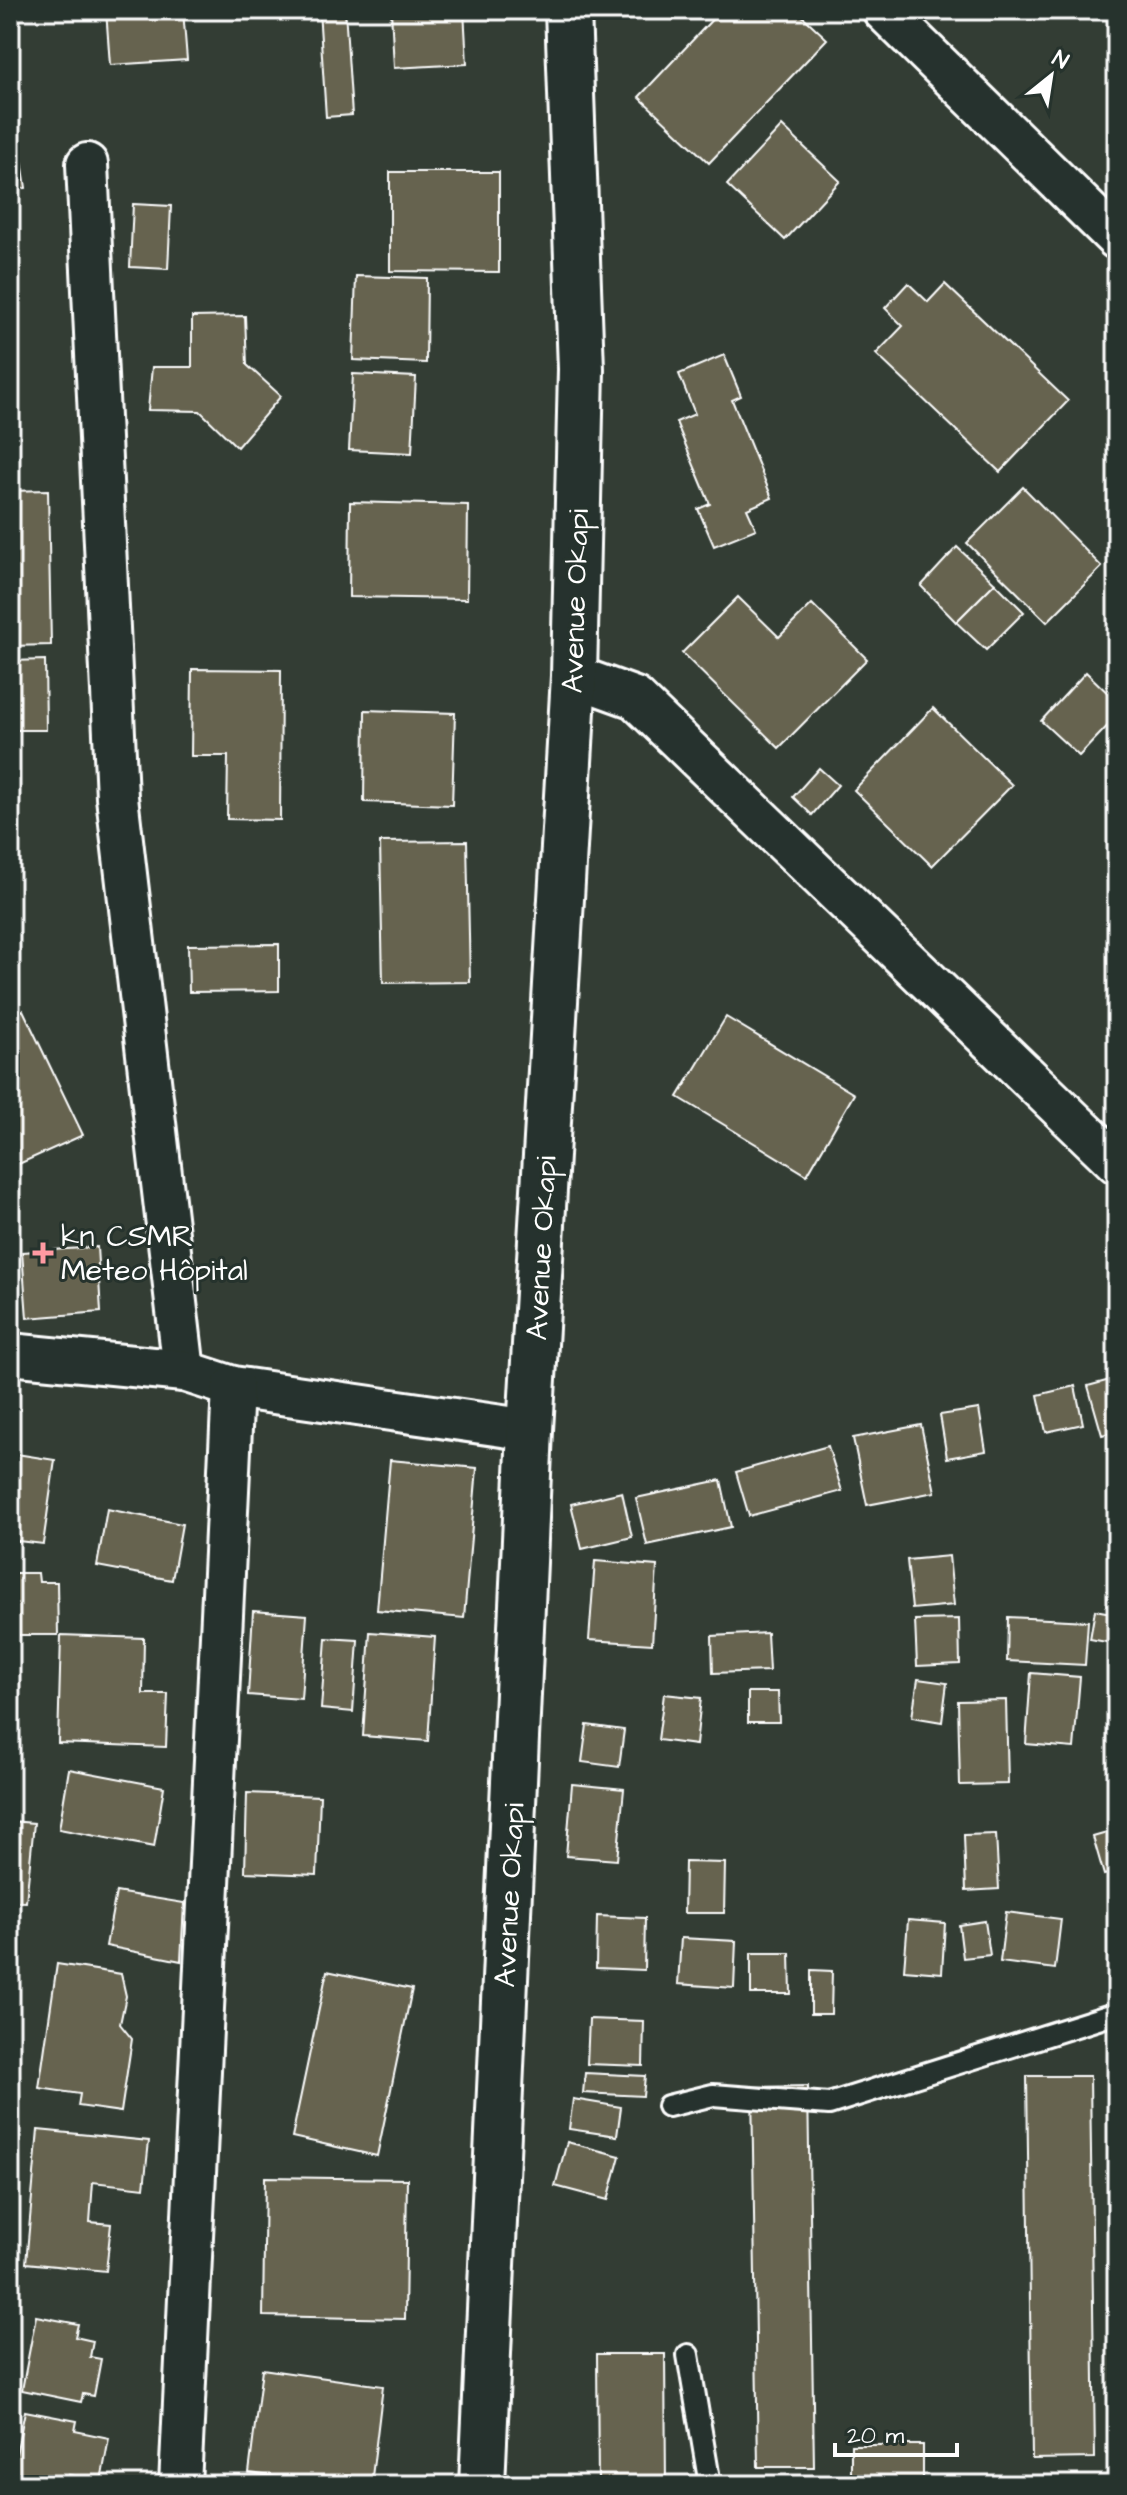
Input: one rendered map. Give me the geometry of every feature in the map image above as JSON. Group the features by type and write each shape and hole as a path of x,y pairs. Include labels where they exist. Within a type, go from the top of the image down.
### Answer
{"street":[{"name":"Avenue Okapi","path":"482,2485 530,1430 574,676 581,369 568,10"},
{"path":"883,10 1117,239"},
{"path":"87,164 117,797 184,1371"},
{"path":"574,676 635,698 1117,1163"},
{"path":"10,1354 184,1371 233,1387 530,1430"},
{"path":"180,2485 233,1387"}],"lane":[{"path":"668,2106 713,2095 829,2104 1117,2013"},
{"path":"688,2355 710,2485"}],"building":[{"path":"106,10 183,10 187,60 110,65"},
{"path":"319,10 345,10 352,115 326,117"},
{"path":"391,10 464,10 467,64 394,68"},
{"path":"721,10 796,10 827,39 709,163 639,97"},
{"path":"10,72 17,103 10,105"},
{"path":"16,120 26,188 10,190 10,121"},
{"path":"782,126 840,181 785,240 727,185"},
{"path":"390,172 499,172 499,272 390,271"},
{"path":"133,204 171,206 168,269 130,267"},
{"path":"10,215 13,215 17,294 10,294"},
{"path":"356,276 427,278 426,363 353,360"},
{"path":"908,283 928,302 945,284 1068,401 1000,472 876,354 903,326 885,308"},
{"path":"245,316 247,365 281,396 237,447 200,411 148,410 152,367 192,367 192,317"},
{"path":"724,355 741,396 732,400 772,498 747,509 756,529 714,546 698,509 710,504 676,422 695,414 679,374"},
{"path":"353,374 416,377 412,453 349,450"},
{"path":"1023,487 1102,567 1047,622 967,543"},
{"path":"48,490 51,645 10,646 10,491"},
{"path":"350,502 468,505 467,599 349,597"},
{"path":"957,547 995,583 956,622 921,586"},
{"path":"995,583 1024,612 986,650 956,622"},
{"path":"738,597 779,637 812,604 867,659 779,748 682,653"},
{"path":"45,660 46,730 10,730 10,661"},
{"path":"192,669 281,670 280,820 227,819 228,756 191,756"},
{"path":"1086,672 1117,702 1117,716 1079,756 1041,721"},
{"path":"933,708 1012,785 932,866 854,790"},
{"path":"365,710 455,713 452,805 364,802"},
{"path":"819,768 838,785 812,815 793,797"},
{"path":"467,841 470,982 383,983 380,842"},
{"path":"279,944 279,991 189,992 188,945"},
{"path":"23,1010 83,1135 10,1168 10,1016"},
{"path":"726,1017 854,1094 807,1175 678,1097"},
{"path":"97,1247 101,1312 27,1318 22,1252"},
{"path":"1117,1378 1117,1431 1102,1435 1088,1386"},
{"path":"1075,1386 1083,1424 1046,1432 1038,1395"},
{"path":"979,1409 986,1451 947,1458 940,1415"},
{"path":"921,1425 935,1492 867,1505 853,1438"},
{"path":"828,1446 842,1491 749,1516 736,1472"},
{"path":"10,1453 55,1460 43,1544 10,1540"},
{"path":"390,1460 477,1468 464,1618 377,1610"},
{"path":"721,1480 731,1527 647,1545 636,1498"},
{"path":"622,1492 632,1537 582,1549 571,1504"},
{"path":"107,1509 182,1524 172,1580 97,1566"},
{"path":"949,1556 954,1605 912,1609 907,1560"},
{"path":"595,1561 657,1566 652,1644 589,1640"},
{"path":"10,1573 38,1573 39,1582 57,1582 58,1635 10,1635"},
{"path":"1095,1610 1117,1614 1117,1644 1090,1639"},
{"path":"253,1611 307,1615 301,1699 248,1695"},
{"path":"1008,1617 1088,1621 1085,1665 1007,1661"},
{"path":"959,1619 960,1664 917,1666 915,1620"},
{"path":"370,1632 435,1637 428,1741 363,1736"},
{"path":"767,1633 769,1671 713,1673 712,1636"},
{"path":"61,1635 144,1638 143,1694 168,1694 166,1747 58,1743"},
{"path":"326,1638 358,1640 353,1712 321,1709"},
{"path":"1031,1673 1080,1677 1074,1748 1026,1744"},
{"path":"918,1679 947,1683 942,1722 912,1717"},
{"path":"748,1692 778,1692 779,1722 748,1722"},
{"path":"664,1694 701,1698 696,1745 658,1740"},
{"path":"1006,1700 1008,1784 960,1785 958,1701"},
{"path":"587,1725 624,1730 619,1767 582,1762"},
{"path":"69,1769 164,1787 154,1847 59,1829"},
{"path":"572,1784 624,1789 617,1860 566,1856"},
{"path":"247,1793 320,1796 317,1875 245,1872"},
{"path":"10,1821 34,1823 26,1902 10,1901"},
{"path":"1117,1830 1117,1872 1104,1875 1093,1837"},
{"path":"996,1834 999,1889 966,1891 964,1835"},
{"path":"685,1862 725,1863 724,1913 684,1913"},
{"path":"116,1892 184,1903 181,1961 106,1946"},
{"path":"1006,1912 1061,1919 1055,1969 1000,1962"},
{"path":"597,1916 645,1918 644,1970 596,1968"},
{"path":"908,1920 945,1923 942,1973 904,1970"},
{"path":"985,1921 990,1955 963,1958 959,1925"},
{"path":"681,1938 736,1941 734,1988 678,1984"},
{"path":"751,1953 790,1953 791,1994 751,1994"},
{"path":"57,1964 121,1974 126,1996 120,2024 132,2039 121,2112 78,2106 80,2094 39,2088"},
{"path":"811,1970 832,1971 831,2014 811,2014"},
{"path":"327,1971 412,1989 377,2156 292,2137"},
{"path":"589,2019 644,2021 643,2066 587,2064"},
{"path":"585,2073 645,2076 643,2096 583,2093"},
{"path":"1027,2076 1090,2076 1095,2458 1032,2459"},
{"path":"808,2086 814,2467 758,2467 752,2087"},
{"path":"573,2099 621,2107 617,2136 569,2129"},
{"path":"38,2130 149,2141 144,2188 93,2182 90,2222 111,2224 106,2271 26,2263"},
{"path":"567,2142 620,2156 608,2200 555,2186"},
{"path":"265,2177 407,2179 405,2319 263,2316"},
{"path":"36,2316 78,2324 75,2337 93,2341 90,2357 101,2359 94,2396 83,2394 81,2402 22,2390"},
{"path":"597,2354 665,2354 666,2485 598,2485"},
{"path":"262,2369 383,2386 371,2485 339,2485 249,2473"},
{"path":"25,2411 77,2421 75,2431 109,2438 101,2481 69,2475 67,2485 12,2474"},
{"path":"851,2445 923,2445 923,2485 851,2485"}],"place":[{"name":"kn CSMR Meteo Hôpital","path":"43,1253"}]}
